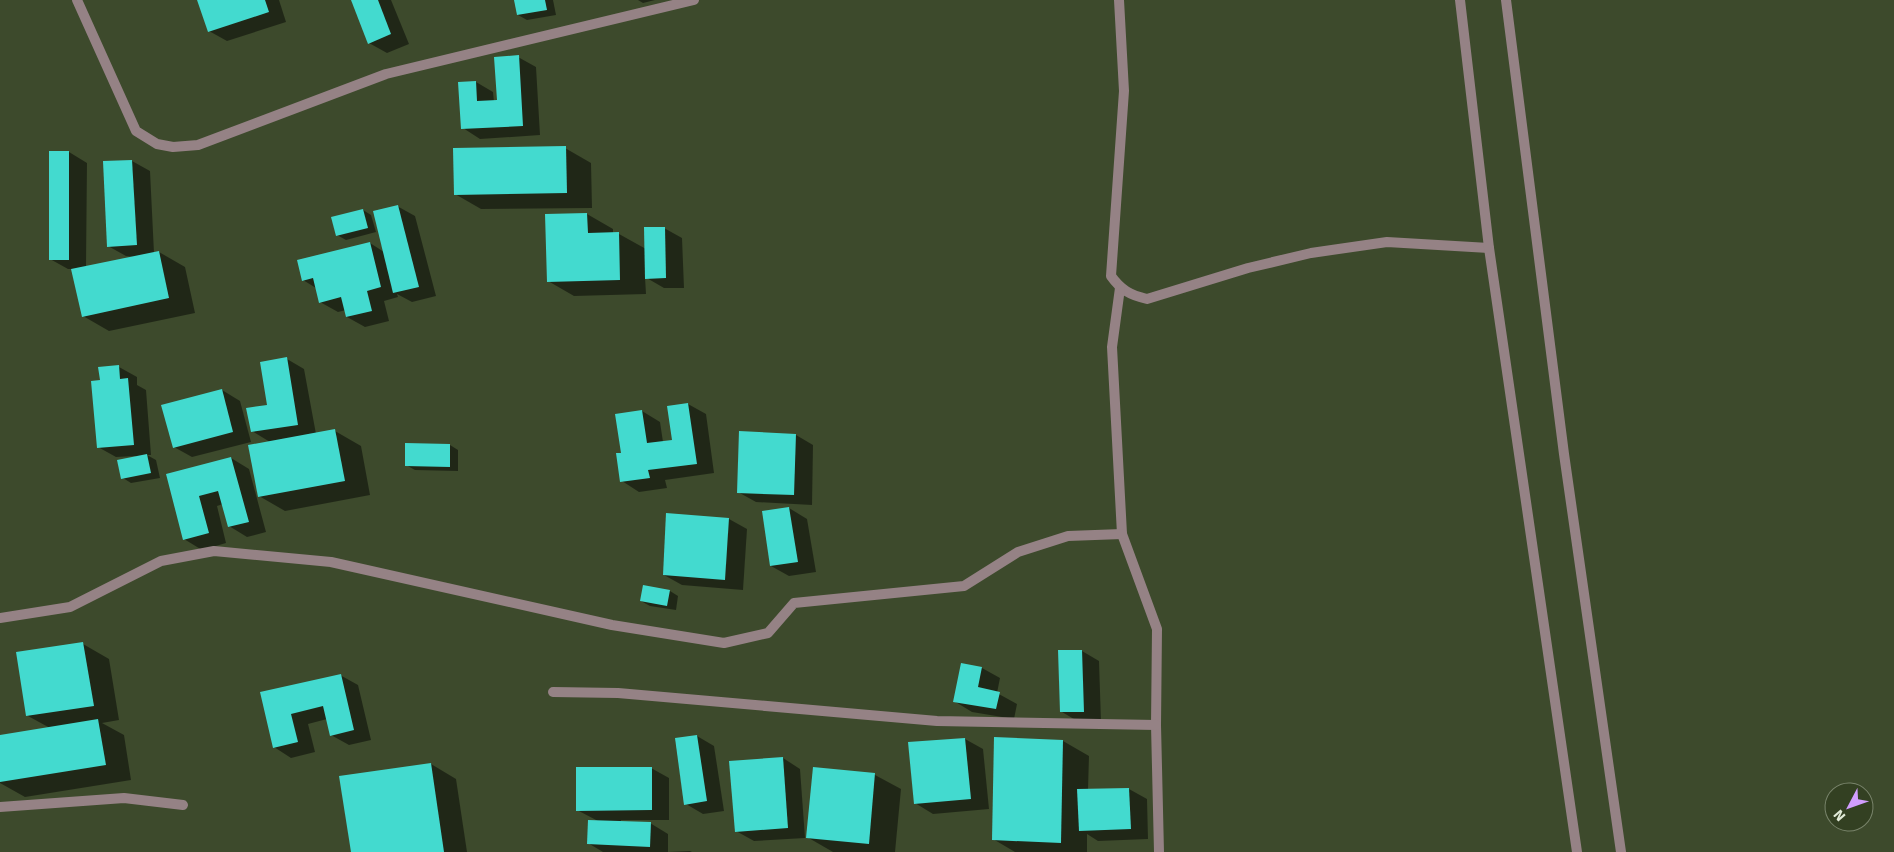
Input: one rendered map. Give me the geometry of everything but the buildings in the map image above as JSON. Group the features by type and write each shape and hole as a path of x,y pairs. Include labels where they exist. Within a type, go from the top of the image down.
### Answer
{"street":[{"path":"77,0 136,131 157,144 173,147 198,145 386,74 694,0"},
{"path":"1119,0 1124,91 1111,276 1120,288 1131,295 1147,299 1248,268 1311,253 1387,242 1489,248"},
{"path":"1460,0 1489,248 1576,852"},
{"path":"1506,0 1564,454 1621,852"},
{"path":"1120,288 1112,346 1122,534 1157,629 1156,726 1159,852"},
{"path":"0,618 70,608 161,561 214,551 331,562 612,625 724,643 768,632 794,603 964,586 1018,552 1068,536 1122,534"},
{"path":"553,692 618,693 937,721 1156,726"},
{"path":"0,807 124,798 183,804"}]}
